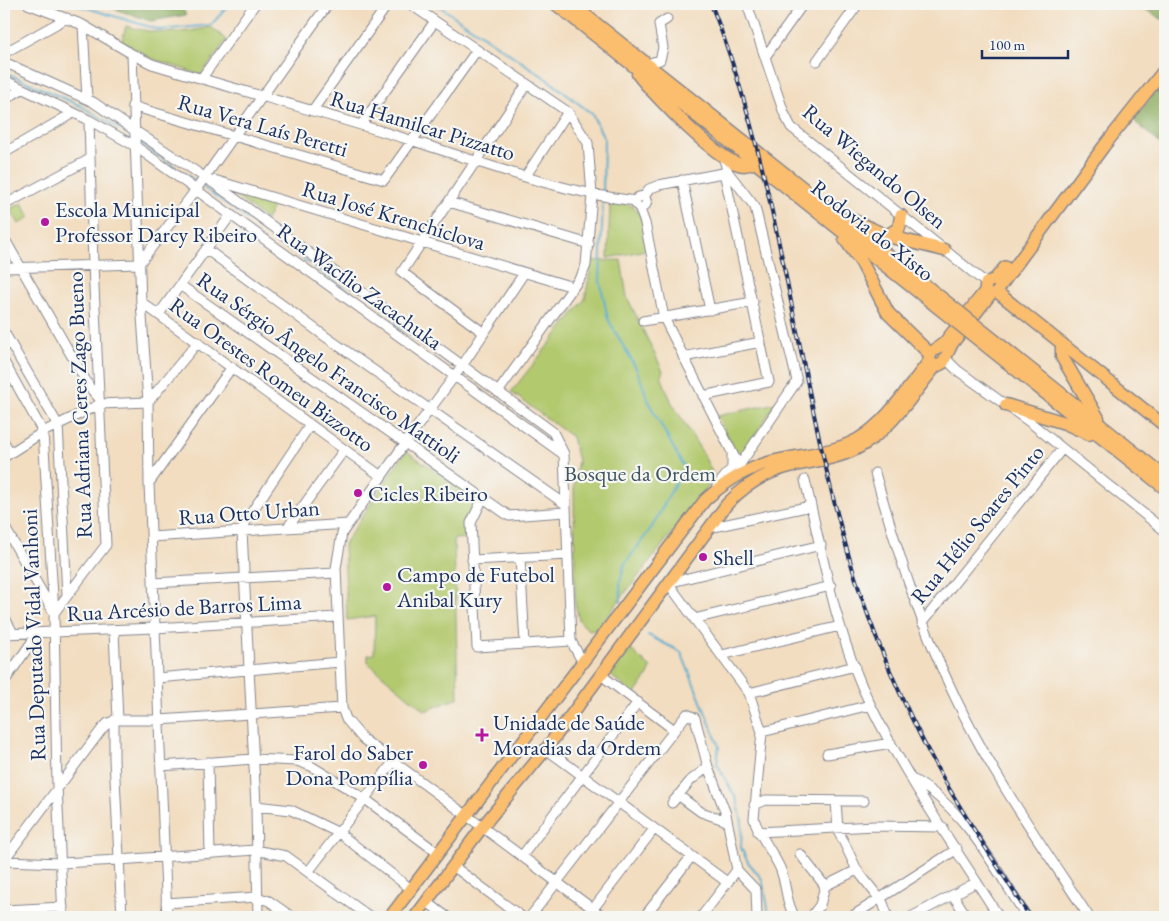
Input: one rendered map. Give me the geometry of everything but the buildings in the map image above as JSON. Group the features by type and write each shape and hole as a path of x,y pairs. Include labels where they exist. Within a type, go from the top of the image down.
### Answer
{"highway":[{"name":"Rodovia do Xisto","path":"556,4 627,60 750,164 957,316"},
{"name":"Rodovia do Xisto","path":"571,4 820,202 972,329 1112,440 1165,488"},
{"path":"627,60 648,88 723,157 750,164"},
{"path":"726,172 750,164"},
{"path":"820,202 887,236 944,250"},
{"path":"887,236 899,228 901,216"},
{"path":"834,225 862,263 888,313 936,359"},
{"path":"1062,344 1062,358 1082,394 1112,440"},
{"path":"1004,408 1071,425 1112,440"},
{"name":"Rodovia do Xisto","path":"1112,440 1165,476"}],"main road":[{"path":"390,917 705,500 741,469 830,450 858,439 880,422 936,359 952,344 992,288 997,277 1075,176 1104,146 1165,69"},
{"name":"Rua Wiegando Olsen","path":"992,288 1165,426"},
{"path":"415,917 483,826 546,749 727,504 744,488 773,472 840,455 865,444 887,426 936,359"},
{"path":"684,526 696,528 702,540"},
{"path":"640,587 644,600 654,603"},
{"path":"495,778 502,789 511,792"}],"street":[{"name":"Rua Hamilcar Pizzatto","path":"28,4 83,25 152,64 412,140 525,177 593,195 641,202"},
{"path":"201,79 255,4"},
{"path":"139,264 195,191 328,4"},
{"path":"312,111 388,4"},
{"path":"410,4 568,112 588,143 593,195 586,265 573,287 498,392"},
{"name":"Rua Wiegando Olsen","path":"747,4 784,113 791,126 992,288"},
{"path":"765,57 802,4"},
{"path":"817,61 858,4"},
{"path":"4,53 68,18"},
{"path":"646,64 660,60 663,48 659,24 667,19"},
{"path":"361,125 435,21"},
{"path":"83,25 86,99"},
{"path":"412,140 477,50"},
{"path":"132,54 132,106 136,146 139,264 148,402 149,483 167,917"},
{"name":"Rua Wacílio Zacachuka","path":"4,62 86,99 204,178 553,432 564,454"},
{"name":"Rua Wacílio Zacachuka","path":"4,80 89,120 136,146 195,191 564,454"},
{"path":"484,333 402,272 527,84"},
{"path":"4,100 22,89"},
{"name":"Rua Vera Laís Peretti","path":"132,106 232,137 384,180 412,140"},
{"path":"525,177 568,112"},
{"path":"4,153 72,113"},
{"name":"Rua Adriana Ceres Zago Bueno","path":"54,613 64,597 106,545 93,265 89,120"},
{"path":"703,396 770,382 723,157"},
{"path":"4,205 90,159"},
{"path":"726,172 755,207 797,381 741,469 664,318 641,202 654,186 726,172"},
{"name":"Rua José Krenchiclova","path":"204,178 573,287"},
{"path":"682,180 710,310"},
{"path":"449,202 589,244"},
{"path":"159,314 230,216"},
{"path":"4,238 99,401"},
{"path":"206,249 326,337 430,408 565,508"},
{"path":"4,268 20,266 139,264"},
{"path":"524,273 462,366 405,442 348,524 339,543 336,573 342,708 346,719 363,738 604,917"},
{"name":"Rua Sérgio Ângelo Francisco Mattioli","path":"180,285 509,516 565,508"},
{"name":"Rua Orestes Romeu Bizzotto","path":"141,302 381,476"},
{"path":"643,321 753,302"},
{"name":"Rua Deputado Vidal Vanhoni","path":"4,332 58,425 64,597"},
{"path":"148,402 198,342"},
{"path":"683,357 761,342"},
{"path":"936,359 957,370 1004,408 1062,449 1165,531"},
{"name":"Rua Deputado Vidal Vanhoni","path":"4,362 44,432 55,633 57,786 63,917"},
{"path":"149,483 232,367"},
{"path":"16,383 29,376"},
{"path":"4,442 7,455 99,401 148,402"},
{"path":"258,917 255,850 256,806 242,531 247,519 310,425"},
{"name":"Rua Hélio Soares Pinto","path":"922,623 1062,449"},
{"path":"288,527 344,450"},
{"path":"705,500 732,468 732,453"},
{"path":"564,454 571,641 582,661"},
{"path":"875,473 904,572 922,623 955,698 984,754 1089,917"},
{"path":"804,480 840,626 870,705 891,743 999,917"},
{"path":"483,498 471,522 477,647 571,641"},
{"path":"708,528 811,506"},
{"name":"Rua Otto Urban","path":"151,537 348,524"},
{"path":"4,526 54,613"},
{"path":"795,917 787,900 780,867 758,832 754,819 754,805 761,760 762,732 749,693 668,583 821,545"},
{"path":"472,560 567,556"},
{"path":"520,558 525,644"},
{"path":"153,583 336,573"},
{"path":"694,619 831,586"},
{"path":"52,599 64,597"},
{"path":"4,616 14,633"},
{"name":"Rua Arcésio de Barros Lima","path":"4,634 156,628 337,617"},
{"path":"722,655 840,626"},
{"path":"114,630 122,917"},
{"path":"4,682 38,633"},
{"path":"158,678 248,668 340,662"},
{"path":"749,693 855,666"},
{"path":"601,675 673,729"},
{"path":"522,856 638,702"},
{"path":"762,732 870,705"},
{"path":"4,861 57,786 102,729 116,720 159,720 342,708"},
{"path":"530,917 683,715 690,714 695,718 708,767 727,820 738,870 756,890 756,917"},
{"path":"828,754 891,743"},
{"path":"546,749 727,882"},
{"path":"161,766 253,759 297,761 311,766 365,799 438,852"},
{"path":"308,872 394,761"},
{"path":"208,762 210,854"},
{"path":"672,803 691,780 708,767"},
{"path":"913,779 941,798 959,818 976,839 1027,917"},
{"path":"678,795 702,812 727,820"},
{"path":"754,805 766,800 864,801"},
{"path":"836,801 838,830 857,870 879,898 888,917"},
{"path":"256,806 291,810 339,833 411,889"},
{"path":"758,832 801,829 838,830 875,826 943,827"},
{"path":"593,910 654,829"},
{"path":"851,917 957,849"},
{"path":"4,861 61,863 255,850 286,856 370,917"},
{"path":"800,854 825,886"},
{"path":"644,917 691,857"},
{"path":"454,866 522,917"},
{"path":"701,917 738,870"},
{"path":"811,917 820,905 825,886 857,870"},
{"path":"912,917 977,882"},
{"path":"953,895 967,917"},
{"path":"166,903 257,897 269,901 292,917"},
{"path":"427,902 448,917"},
{"path":"4,910 63,907"}],"green space":[{"path":"99,4 180,4 186,15 151,21"},
{"path":"1136,4 1165,4 1165,21"},
{"path":"126,26 159,32 189,31 211,27 227,40 201,75 150,58 122,41"},
{"path":"1165,80 1165,148 1133,120"},
{"path":"226,188 275,203 266,220"},
{"path":"610,202 629,205 638,211 642,221 646,250 608,258"},
{"path":"22,203 30,217 19,224 10,209"},
{"name":"Bosque da Ordem","path":"621,260 627,297 663,371 661,376 672,403 702,452 715,478 597,629 588,630 579,620 575,603 574,483 578,461 572,437 511,392 585,299 592,261"},
{"path":"776,403 739,459 717,416"},
{"path":"406,451 478,500 468,517 468,538 454,539 458,698 425,711 368,663 368,655 374,654 375,616 347,620 344,544"},
{"path":"629,648 651,668 634,695 607,672"}],"waterway":[{"path":"74,4 160,30 211,25 230,4"},
{"path":"436,4 547,79 592,114 604,138 603,194"},
{"path":"4,72 81,106 125,132"},
{"path":"139,142 194,180"},
{"path":"203,187 451,364"},
{"path":"603,199 600,281 608,319 637,370 650,405 684,467 652,527 624,565 620,583 621,602"},
{"path":"648,635 681,652 719,746 717,764 737,800 742,822 741,848 748,862 762,879 768,917"}],"railway":[{"path":"711,4 735,70 754,136 771,204 828,478 861,596 900,694 935,764 1030,917"}],"place":[{"name":"Escola Municipal Professor Darcy Ribeiro","path":"45,222"},
{"name":"Cicles Ribeiro","path":"358,493"},
{"name":"Shell","path":"703,557"},
{"name":"Campo de Futebol Anibal Kury","path":"387,587"},
{"name":"Unidade de Saúde Moradias da Ordem","path":"482,735"},
{"name":"Farol do Saber Dona Pompília","path":"423,765"}]}
